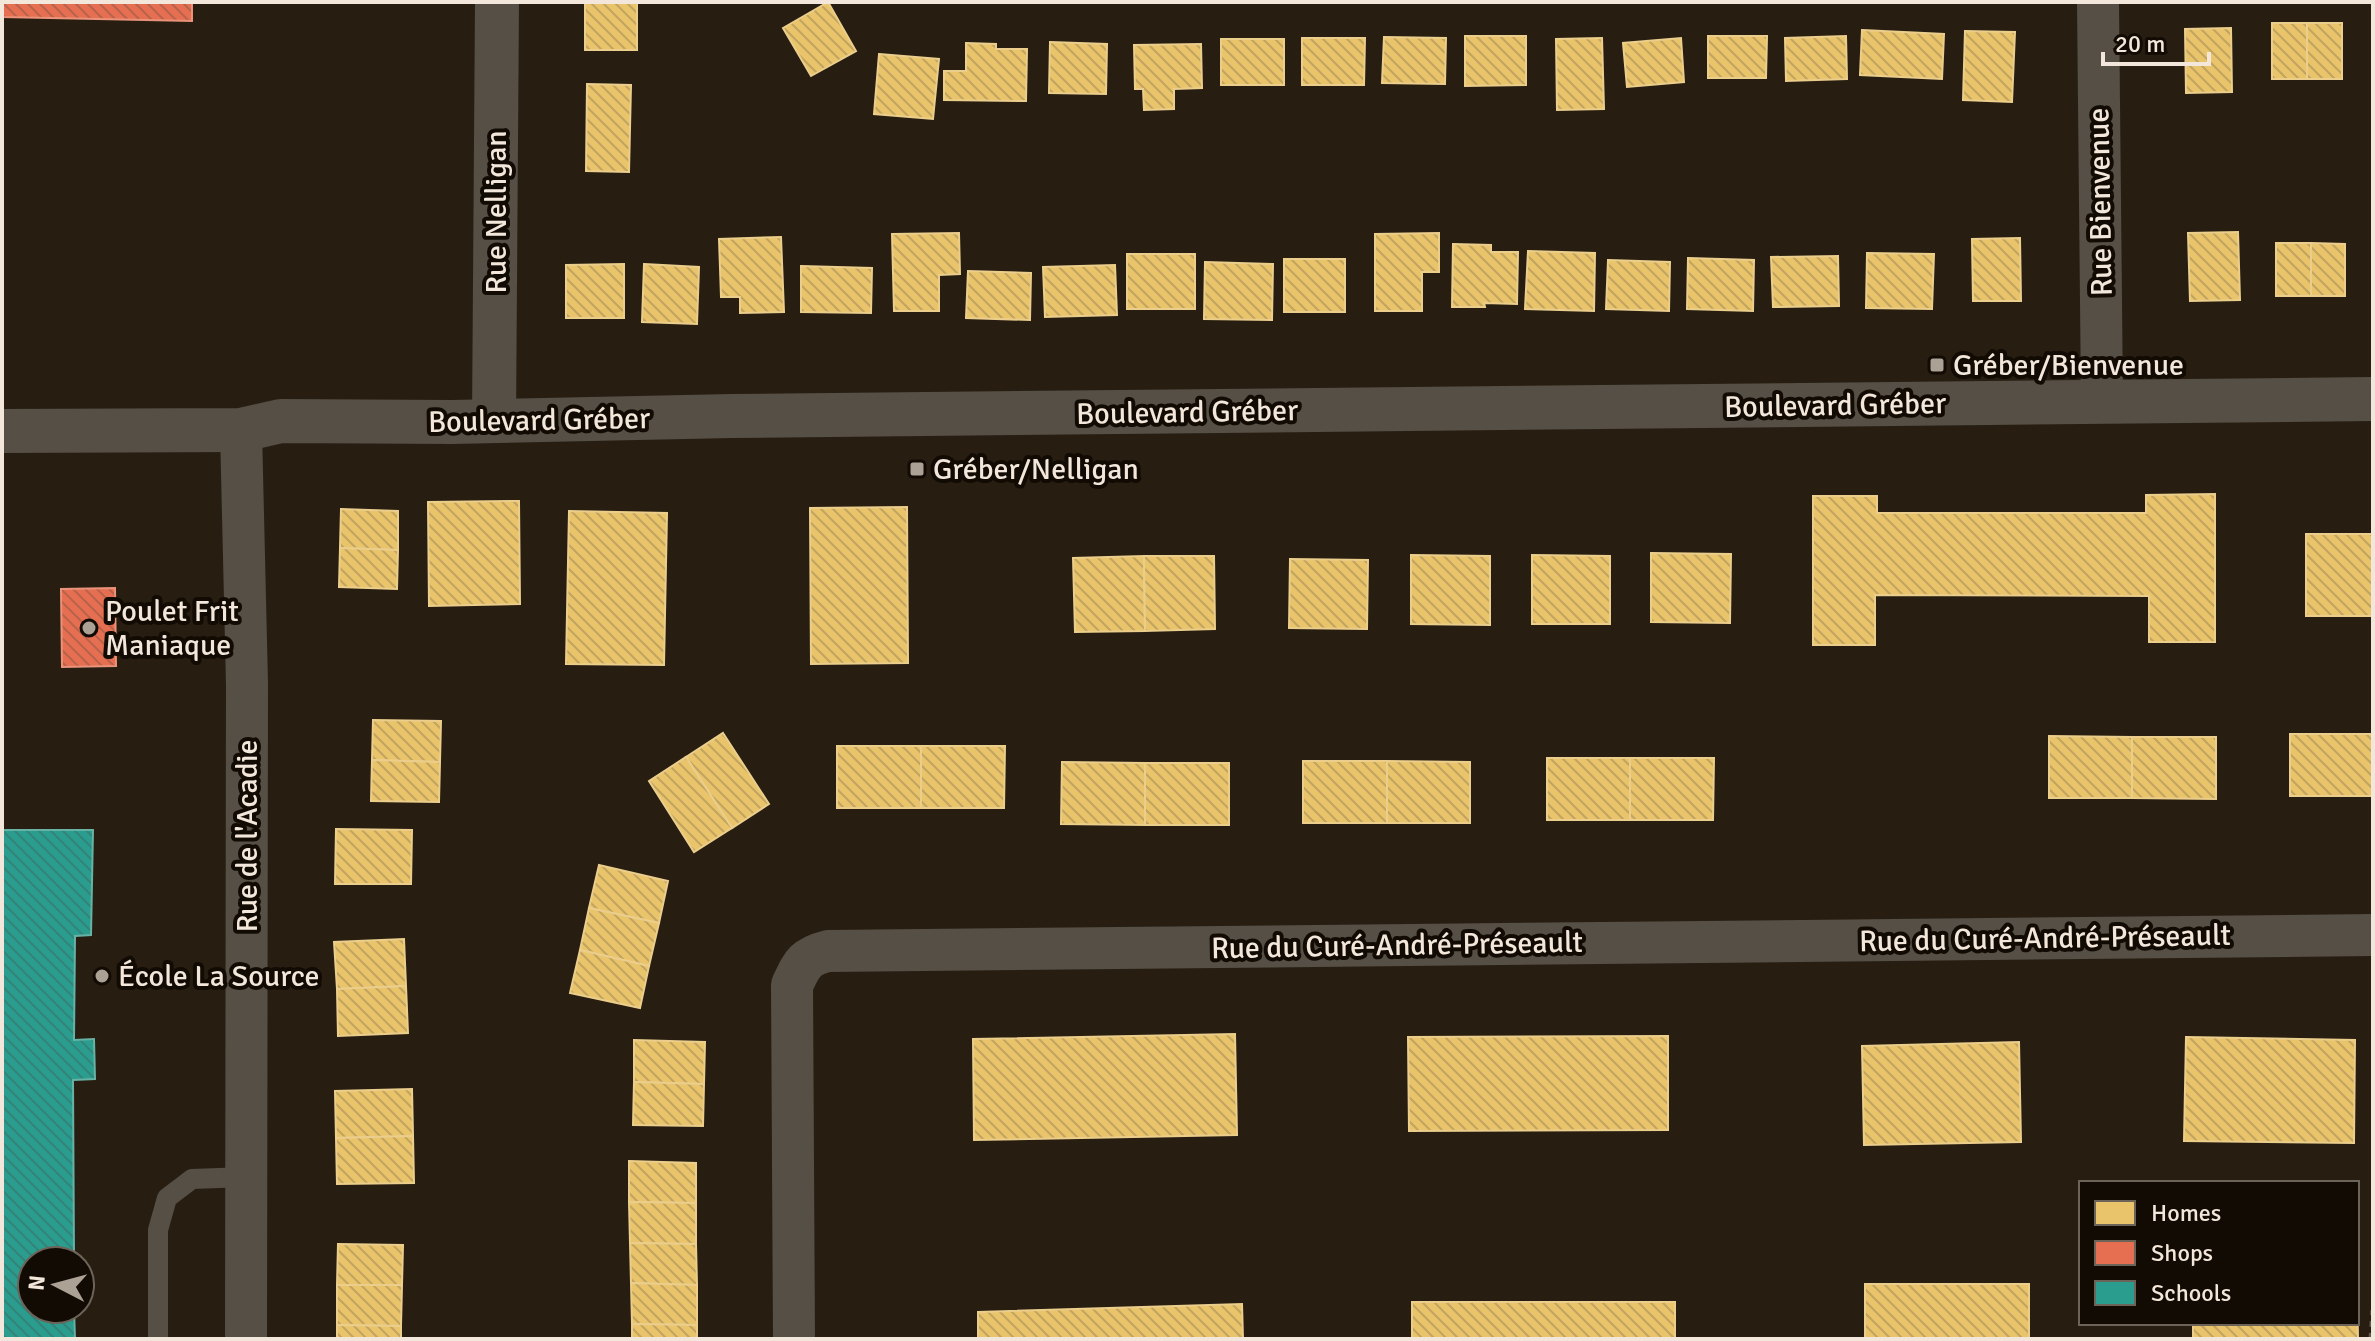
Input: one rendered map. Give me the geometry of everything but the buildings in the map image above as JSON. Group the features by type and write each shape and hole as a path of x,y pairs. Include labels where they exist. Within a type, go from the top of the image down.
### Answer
{"main road":[{"name":"Rue Nelligan","path":"494,421 497,2"},
{"name":"Boulevard Gréber","path":"2,431 241,430 281,421 2373,399"}],"street":[{"name":"Rue Bienvenue","path":"2098,2 2102,402"},
{"name":"Rue de l'Acadie","path":"241,430 247,684 246,1339"},
{"name":"Rue du Curé-André-Préseault","path":"794,1339 792,985 810,955 828,951 2373,935"}],"lane":[{"path":"158,1339 158,1230 167,1198 192,1179 246,1177"}],"path":[{"path":"2371,1339 2373,1310"}],"place":[{"name":"Gréber/Bienvenue","path":"1937,365"},
{"name":"Gréber/Nelligan","path":"917,469"},
{"name":"Poulet Frit Maniaque","path":"89,628"},
{"name":"École La Source","path":"102,976"}]}
